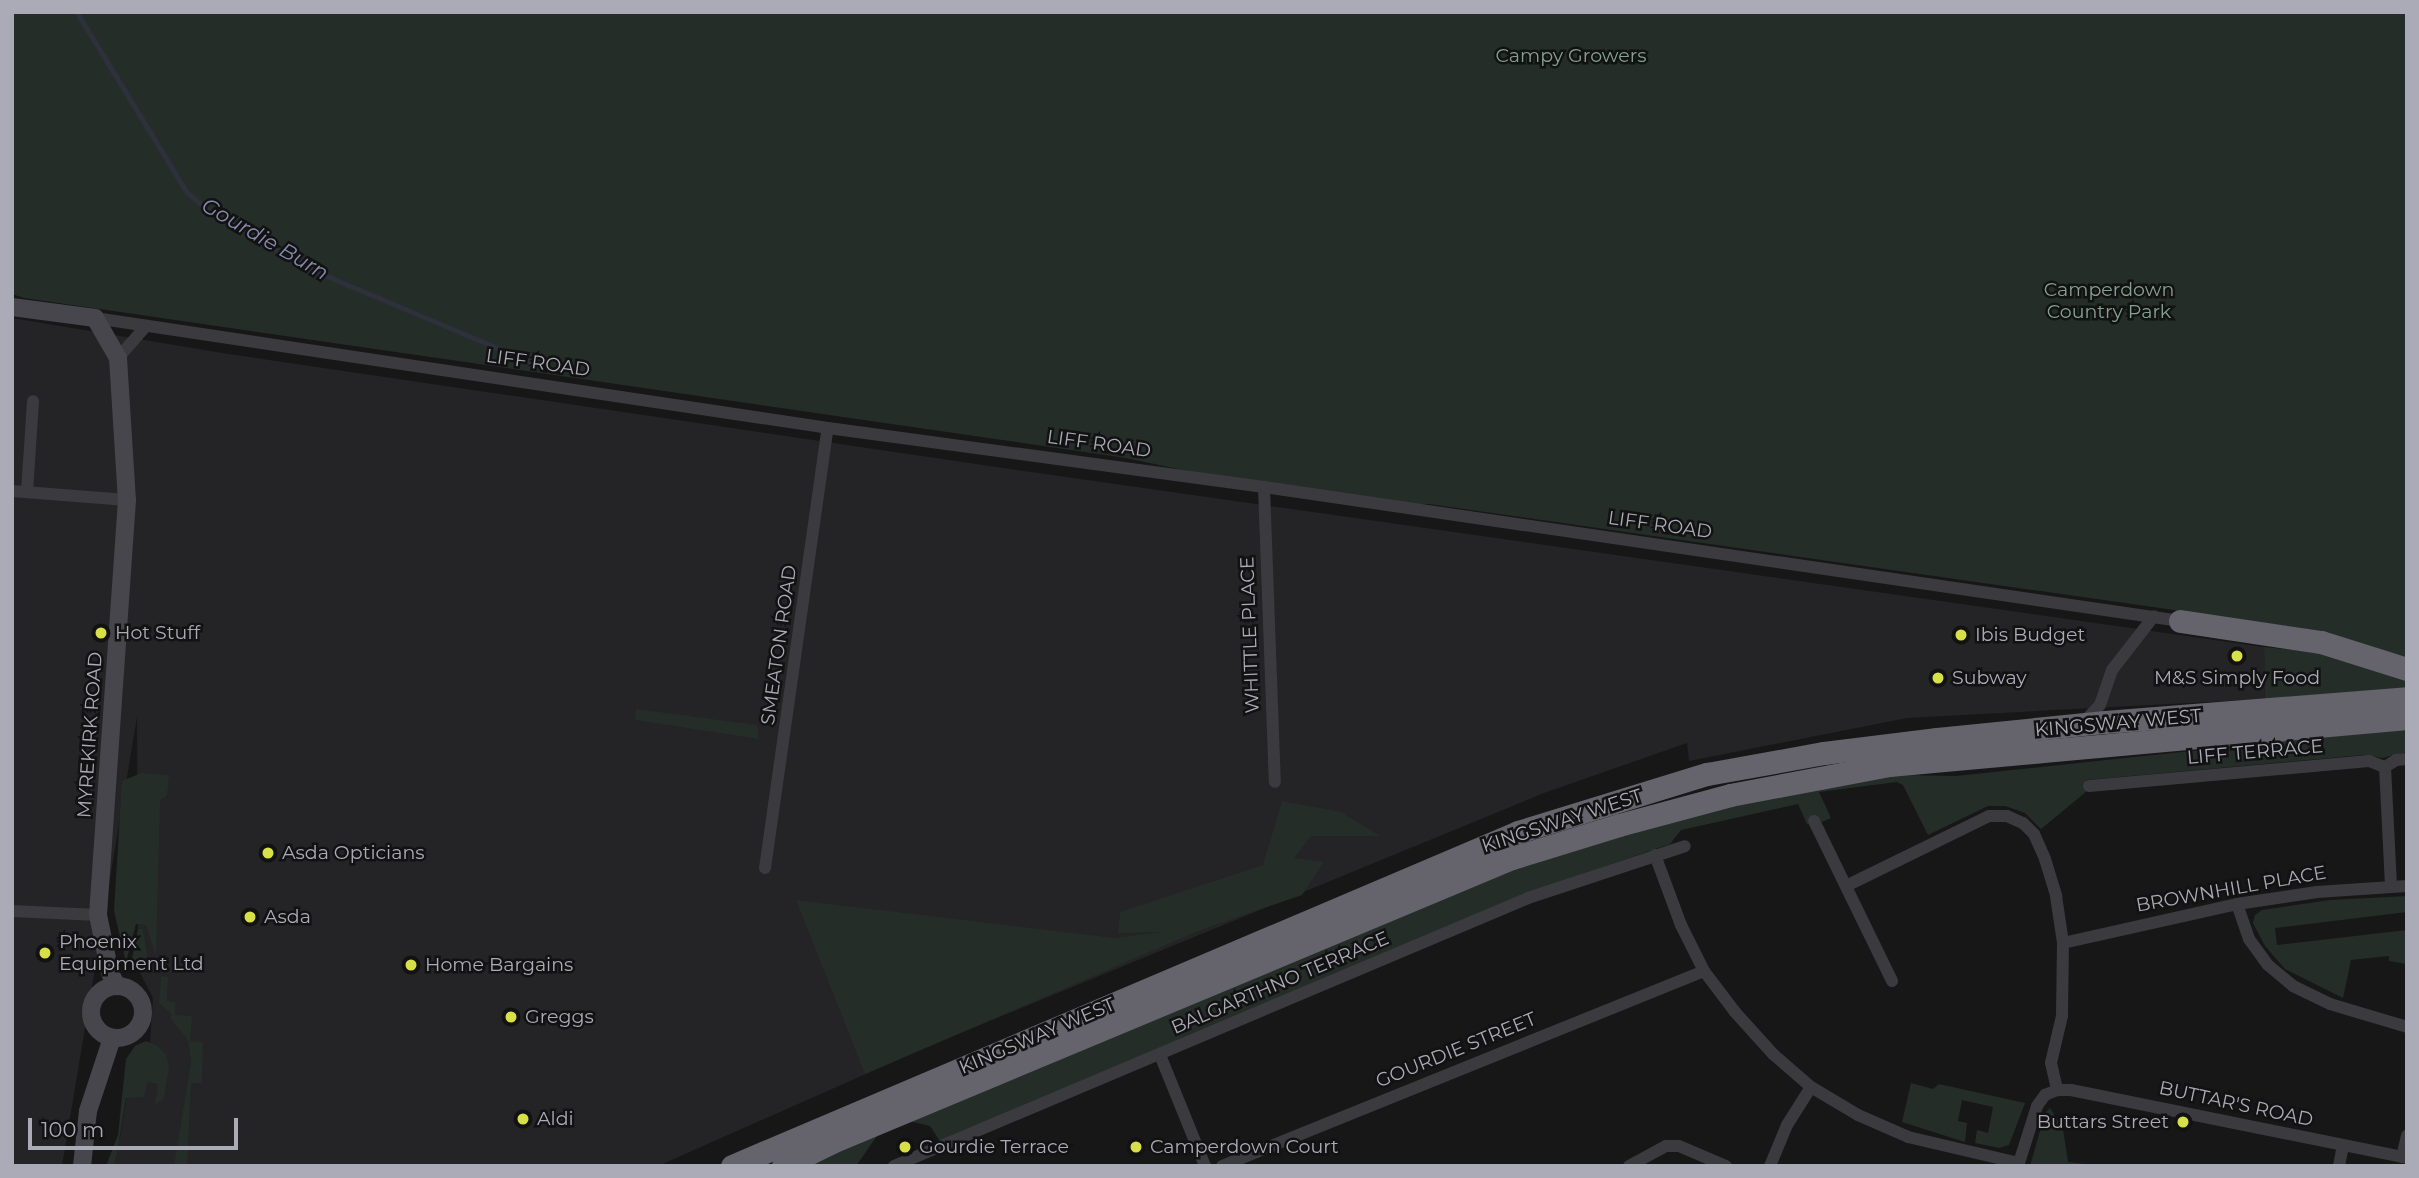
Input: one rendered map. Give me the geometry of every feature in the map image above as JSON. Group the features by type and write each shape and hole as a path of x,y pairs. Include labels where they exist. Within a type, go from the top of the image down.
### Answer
{"highway":[{"path":"2180,621 2321,642 2407,669"},
{"name":"KINGSWAY WEST","path":"732,1166 1518,831 1707,774 1824,753 2082,724 2407,698"},
{"name":"KINGSWAY WEST","path":"783,1166 832,1142 1500,863 1619,825 1730,795 1889,765 2407,718"}],"street":[{"name":"LIFF ROAD","path":"12,307 828,428 1264,487 2180,621"},
{"name":"MYREKIRK ROAD","path":"95,318 118,358 127,500 98,915 110,973 117,986 133,991 143,1014 136,1030 129,1035 112,1038"},
{"path":"118,358 146,326"},
{"path":"27,492 33,401"},
{"name":"SMEATON ROAD","path":"765,868 828,428"},
{"name":"WHITTLE PLACE","path":"1264,487 1275,782"},
{"path":"12,491 127,500"},
{"path":"2082,724 2100,705 2112,670 2154,616"},
{"name":"LIFF TERRACE","path":"2089,786 2369,761 2385,767 2396,760 2407,759"},
{"path":"2385,767 2391,886"},
{"path":"2103,784 2104,800"},
{"path":"1655,855 1681,925 1704,971 1742,1021 1773,1054 1811,1087 1858,1115 1908,1137 2018,1164 2037,1105 2045,1095 2057,1090 2051,1063 2062,1016 2063,943 2056,896 2034,834 2023,822 2007,816 1989,816 1846,886"},
{"path":"1814,821 1892,981"},
{"name":"BALGARTHNO TERRACE","path":"894,1166 914,1162 1528,898 1685,846"},
{"name":"BROWNHILL PLACE","path":"2063,943 2237,904 2317,892 2407,886"},
{"path":"2237,904 2249,939 2267,965 2293,986 2330,1004 2407,1027"},
{"path":"12,911 98,915"},
{"name":"GOURDIE STREET","path":"1222,1166 1704,971"},
{"path":"82,1166 88,1111 112,1038 94,1025 91,1011 99,993 117,986"},
{"path":"1160,1055 1205,1166"},
{"path":"1770,1166 1787,1125 1811,1087"},
{"name":"BUTTAR'S ROAD","path":"2057,1090 2071,1090 2404,1157"},
{"path":"2404,1157 2407,1136"},
{"path":"2339,1166 2343,1145"},
{"path":"1629,1166 1666,1146 1679,1146 1726,1166"}],"shaded area":[{"path":"12,318 222,353 1017,470 2264,647 2265,699 1907,718 1689,761 1687,743 1544,793 929,1046 658,1166 115,1166 130,1078 149,1055 153,998 138,969 137,717 62,1166 12,1166"}],"green space":[{"name":"Camperdown Country Park","path":"12,12 2407,12 2407,657 2341,639 2328,632 1429,504 1385,504 1264,487 1126,458 24,298 12,294"},
{"path":"2264,647 2333,654 2407,675 2407,688 2265,699"},
{"path":"636,709 757,725 759,739 635,720"},
{"path":"2407,728 2407,752 2382,758 2363,755 2086,780 2087,791 2041,829 2025,813 2005,806 1988,806 1928,835 1903,785 1897,782 1819,792 1831,818 1822,822 1819,819 1807,824 1798,804 1681,830 1670,844 1527,893 940,1141 930,1126 909,1121 1517,869 1621,834 1732,804 1817,786 1902,775 1956,776"},
{"path":"141,773 169,775 167,796 160,800 156,956 146,925 136,924 126,962 114,911 122,781"},
{"path":"1282,801 1341,812 1380,836 1311,836 1294,858 1324,862 1302,895 1203,929 865,1074 796,900 1114,938 1163,932 1118,933 1120,912 1263,865"},
{"path":"2407,896 2407,912 2275,928 2277,945 2407,930 2407,964 2389,961 2389,956 2351,960 2343,998 2285,969 2265,946 2253,923 2255,915 2262,910 2330,900"},
{"path":"138,929 143,929 149,966 131,964"},
{"path":"161,976 168,977 167,1001 175,1002 175,1015 192,1016 190,1041 203,1042 202,1083 191,1083 187,1166 174,1166 191,1062 188,1040 171,1019 171,1013 159,1003"},
{"path":"146,1041 166,1054 169,1067 164,1098 155,1105 158,1084 147,1082 144,1097 126,1098 115,1166 106,1166 118,1135 126,1059 135,1046"},
{"path":"1911,1083 1933,1089 1939,1084 2025,1103 2009,1145 1999,1148 1975,1143 1977,1130 1988,1133 1993,1107 1962,1100 1958,1121 1967,1123 1965,1142 1902,1122"},
{"path":"2050,1108 2063,1129 2068,1162 2102,1166 2030,1166 2045,1113"},
{"path":"879,1133 856,1166 804,1166"}],"waterway":[{"name":"Gourdie Burn","path":"77,12 187,192 211,213 313,270 538,365"}],"place":[{"name":"Hot Stuff","path":"101,633"},
{"name":"Ibis Budget","path":"1961,635"},
{"name":"M&S Simply Food","path":"2237,656"},
{"name":"Subway","path":"1938,678"},
{"name":"Asda Opticians","path":"268,853"},
{"name":"Asda","path":"250,917"},
{"name":"Phoenix Equipment Ltd","path":"45,953"},
{"name":"Home Bargains","path":"411,965"},
{"name":"Greggs","path":"511,1017"},
{"name":"Aldi","path":"523,1119"},
{"name":"Buttars Street","path":"2183,1122"},
{"name":"Gourdie Terrace","path":"905,1147"},
{"name":"Camperdown Court","path":"1136,1147"}],"park label":[{"name":"Campy Growers","path":"1571,56"}]}
